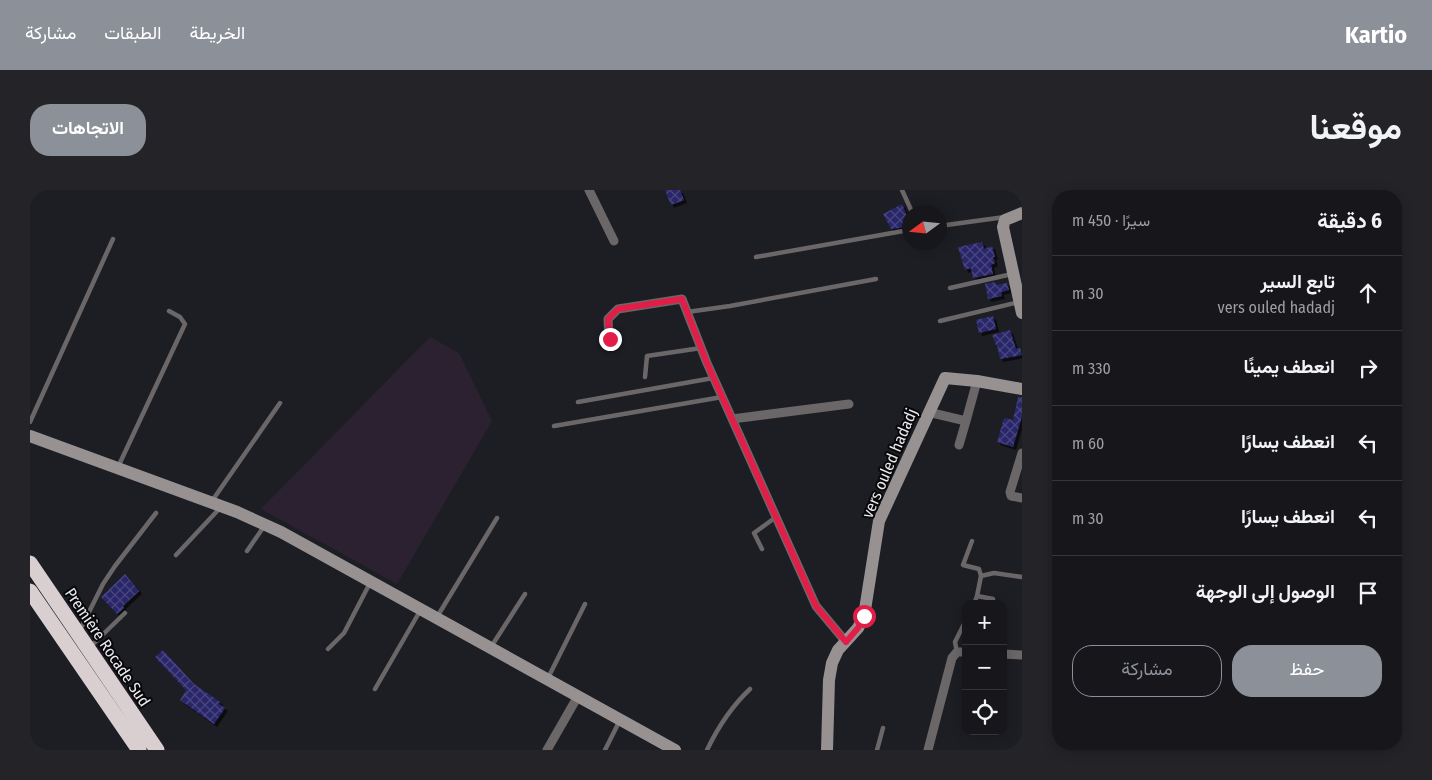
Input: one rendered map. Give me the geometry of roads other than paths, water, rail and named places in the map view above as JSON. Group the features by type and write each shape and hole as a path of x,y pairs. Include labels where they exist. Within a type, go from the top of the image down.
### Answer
{"highway":[{"name":"Première Rocade Sud","path":"30,563 157,750"},
{"name":"Première Rocade Sud","path":"30,591 139,750"}],"street":[{"path":"589,190 614,241"},
{"path":"1016,215 1005,220 1003,227 1021,307"},
{"path":"610,339 608,319 618,309 682,299 713,378 816,606 846,642"},
{"name":"vers ouled hadadj","path":"827,750 830,672 835,657 858,628 864,616 879,521 944,378 978,381 1022,389"},
{"path":"959,445 978,381"},
{"path":"732,419 849,404"},
{"path":"928,412 966,421"},
{"path":"30,436 216,504 265,525 675,750"},
{"path":"1022,453 1010,492 1012,496 1022,498"},
{"path":"928,750 952,658 961,652"},
{"path":"1007,654 1022,655"},
{"path":"547,750 578,696"}],"lane":[{"path":"902,190 909,205"},
{"path":"947,225 1016,215"},
{"path":"756,257 902,231"},
{"path":"30,422 113,239"},
{"path":"950,288 1013,274"},
{"path":"687,312 876,279"},
{"path":"940,321 1021,307"},
{"path":"117,468 186,324 180,317 169,311"},
{"path":"645,377 647,356 701,348"},
{"path":"578,402 713,378"},
{"path":"554,426 722,397"},
{"path":"176,555 216,504 280,403"},
{"path":"78,633 103,584 156,513"},
{"path":"436,618 497,518"},
{"path":"762,549 754,532 776,518"},
{"path":"247,551 265,525"},
{"path":"972,541 963,565 979,569 981,576 976,600"},
{"path":"981,576 994,573 1022,577"},
{"path":"328,649 344,633 371,582"},
{"path":"490,648 525,594"},
{"path":"977,596 993,599"},
{"path":"547,679 585,604"},
{"path":"375,689 421,610"},
{"path":"88,649 126,613"},
{"path":"961,652 955,642 962,628"},
{"path":"707,750 717,728 737,701 750,689"},
{"path":"605,750 620,720"},
{"path":"877,750 883,728"}]}
